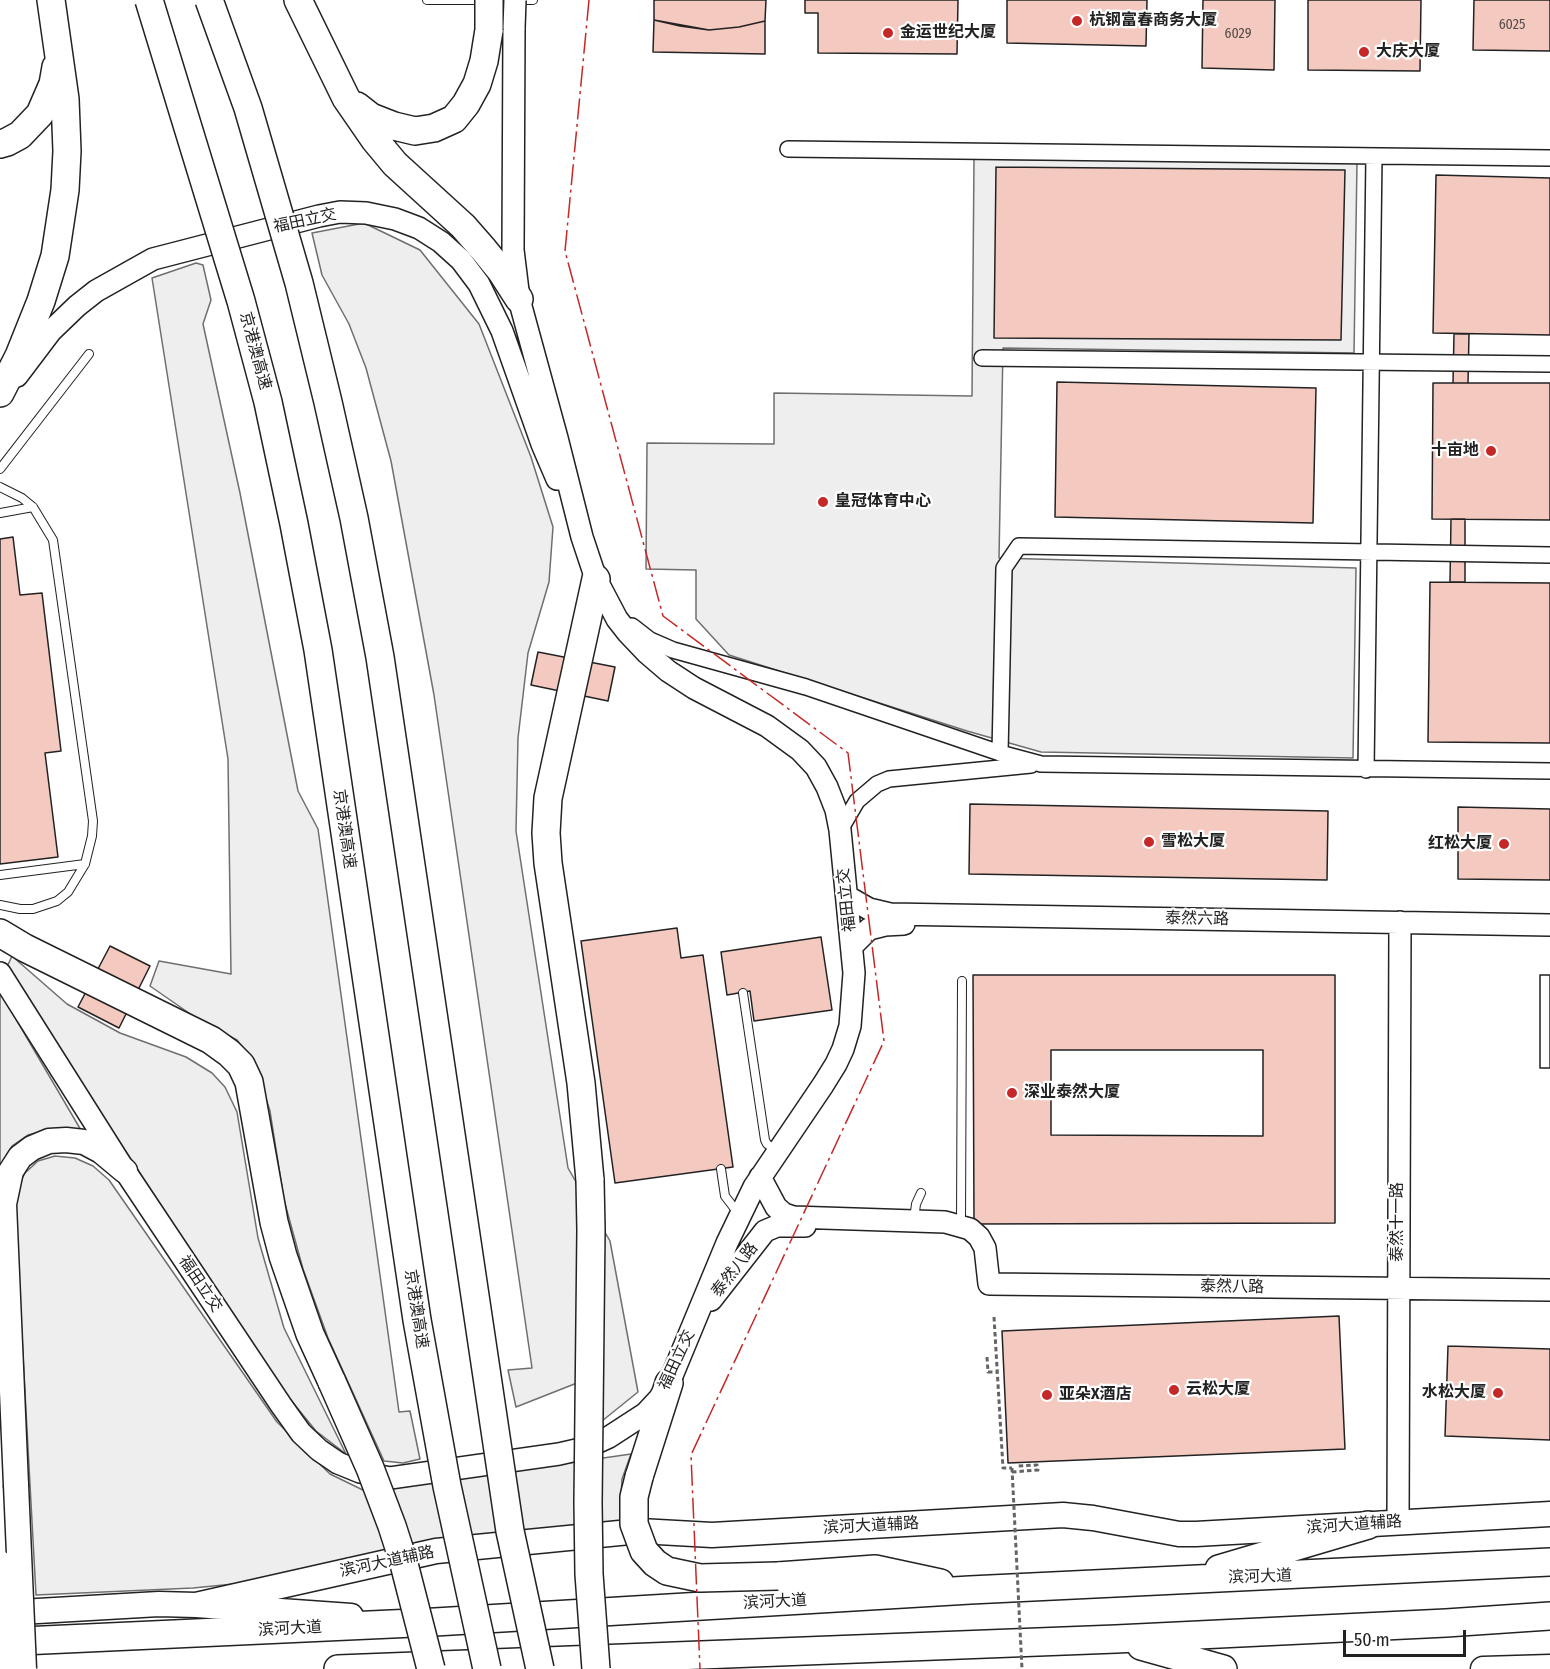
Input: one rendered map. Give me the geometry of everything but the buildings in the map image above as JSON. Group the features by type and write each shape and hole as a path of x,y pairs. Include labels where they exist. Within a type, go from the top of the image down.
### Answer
{"highway":[{"path":"0,393 19,356 41,301 54,256 65,190 67,151 65,99 51,0"},
{"name":"京港澳高速","path":"149,0 242,301 268,402 294,524 318,650 417,1320 447,1486 487,1669"},
{"path":"209,0 248,108 299,283 354,518 380,657 510,1531 540,1669"},
{"path":"298,0 346,98 375,140 395,164 463,226 501,271 519,299"},
{"path":"346,98 371,117 415,131 434,128 454,119 477,84 484,61 502,29 489,0"},
{"path":"0,144 20,135 44,108 53,84 58,39"},
{"path":"596,579 548,798 546,832 548,863 585,1116 590,1180 588,1515 589,1574 596,1669"},
{"path":"0,933 25,948 211,1040 230,1053 241,1065 249,1082 274,1222 283,1256 310,1334 370,1468 385,1508 403,1560 431,1668"},
{"path":"669,1383 634,1497 634,1524 644,1551 655,1563 667,1571 700,1578 778,1576 875,1569 970,1590"},
{"path":"1180,1581 1368,1525"},
{"name":"滨河大道","path":"0,1642 435,1622 970,1590 1550,1562"},
{"path":"338,1669 431,1668 1116,1640 1550,1616"},
{"path":"1116,1640 1223,1669"}],"main road":[{"path":"24,1669 4,1204 11,1171 20,1157 32,1148 49,1141 84,1142 101,1151 125,1171"},
{"name":"滨河大道辅路","path":"196,1605 427,1552 640,1531 712,1535 1063,1515 1093,1518 1179,1534 1196,1534 1550,1514"},
{"path":"0,1563 5,1669"},
{"name":"滨河大道辅路","path":"0,1613 159,1604 435,1622"},
{"path":"1483,1669 1550,1667"}],"street":[{"name":"福田立交","path":"0,973 125,1171 281,1405 302,1433 319,1450 338,1463 360,1472 390,1478 560,1454 585,1448 609,1437 646,1413 669,1383 740,1215 760,1177 823,1085 850,1026 854,974 848,897 836,810 816,767 800,750 767,726 694,688 646,653 628,633 608,603 596,579 582,537 558,438 519,299 512,241 502,29 515,0"},
{"path":"788,149 1550,158"},
{"path":"1366,770 1374,156"},
{"name":"福田立交","path":"0,398 51,331 78,306 96,291 153,259 340,212 366,213 395,219 419,228 441,242 461,260 479,284 502,331 542,444 582,537"},
{"path":"982,357 1550,364"},
{"path":"1000,753 1004,568 1019,546 1550,555"},
{"path":"608,603 650,640 667,648 806,687 1000,753 1041,764"},
{"path":"840,830 857,801 877,784 889,778 1041,764 1550,771"},
{"name":"泰然六路","path":"848,897 868,909 890,914 1400,927 1550,934"},
{"name":"泰然六路","path":"852,946 869,929 894,924 1400,927 1550,925"},
{"name":"泰然十一路","path":"1398,1522 1400,927"},
{"path":"760,1177 773,1203 788,1216 945,1222 959,1226"},
{"name":"泰然八路","path":"696,1319 762,1234 773,1227 786,1226 944,1228 959,1226 975,1233 983,1242 989,1284 1550,1290"}],"lane":[{"path":"427,0 533,0"},
{"path":"0,469 88,354"},
{"path":"0,488 22,498 33,507 53,540 92,803 92,837 86,864 68,892 51,903 33,909 0,905"},
{"path":"0,513 33,507"},
{"path":"0,875 86,864"},
{"path":"959,1226 962,981"},
{"path":"743,993 765,1140 777,1151"},
{"path":"721,1169 725,1196 740,1215"},
{"path":"914,1221 916,1204 921,1193"}],"path":[{"path":"994,1317 1003,1468 1012,1468 1022,1669"},
{"path":"987,1357 988,1372 998,1372"},
{"path":"1012,1472 1038,1470 1037,1465 1018,1466"}],"shaded area":[{"name":"皇冠体育中心","path":"974,159 1357,163 1354,353 1003,348 999,558 1356,568 1353,758 1041,752 967,731 729,655 696,619 696,570 646,569 647,443 774,444 774,393 972,396"},
{"path":"364,223 420,250 479,324 531,457 553,527 549,582 528,653 518,738 516,831 568,1168 610,1241 638,1392 602,1421 577,1383 516,1407 508,1370 532,1368 434,695 391,461 366,368 349,324 322,275 312,233"},
{"path":"196,263 203,265 211,300 203,324 240,493 298,791 318,829 399,1412 410,1411 420,1459 403,1463 384,1461 328,1338 303,1269 284,1200 270,1111 254,1062 237,1040 199,1020 150,986 159,961 231,974 228,759 152,278"},
{"path":"12,956 67,1004 120,1033 186,1057 212,1073 225,1087 237,1112 258,1238 284,1328 346,1454 316,1431 281,1388 6,969"},
{"path":"0,992 85,1137 48,1130 28,1135 12,1146 0,1167"},
{"path":"55,1156 75,1158 93,1166 109,1180 277,1422 330,1474 367,1492 631,1454 622,1479 620,1513 622,1526 254,1582 193,1588 36,1595 15,1208 17,1189 25,1173 38,1161"}],"power":[{"path":"589,0 565,251 663,616 848,753 884,1041 691,1455 700,1669"}],"place":[{"name":"杭钢富春商务大厦","path":"1077,21"},
{"name":"金运世纪大厦","path":"888,33"},
{"name":"大庆大厦","path":"1364,52"},
{"name":"十亩地","path":"1491,451"},
{"name":"皇冠体育中心","path":"823,502"},
{"name":"雪松大厦","path":"1149,842"},
{"name":"红松大厦","path":"1504,844"},
{"name":"深业泰然大厦","path":"1012,1093"},
{"name":"云松大厦","path":"1174,1390"},
{"name":"水松大厦","path":"1498,1393"},
{"name":"亚朵X酒店","path":"1047,1395"}]}
